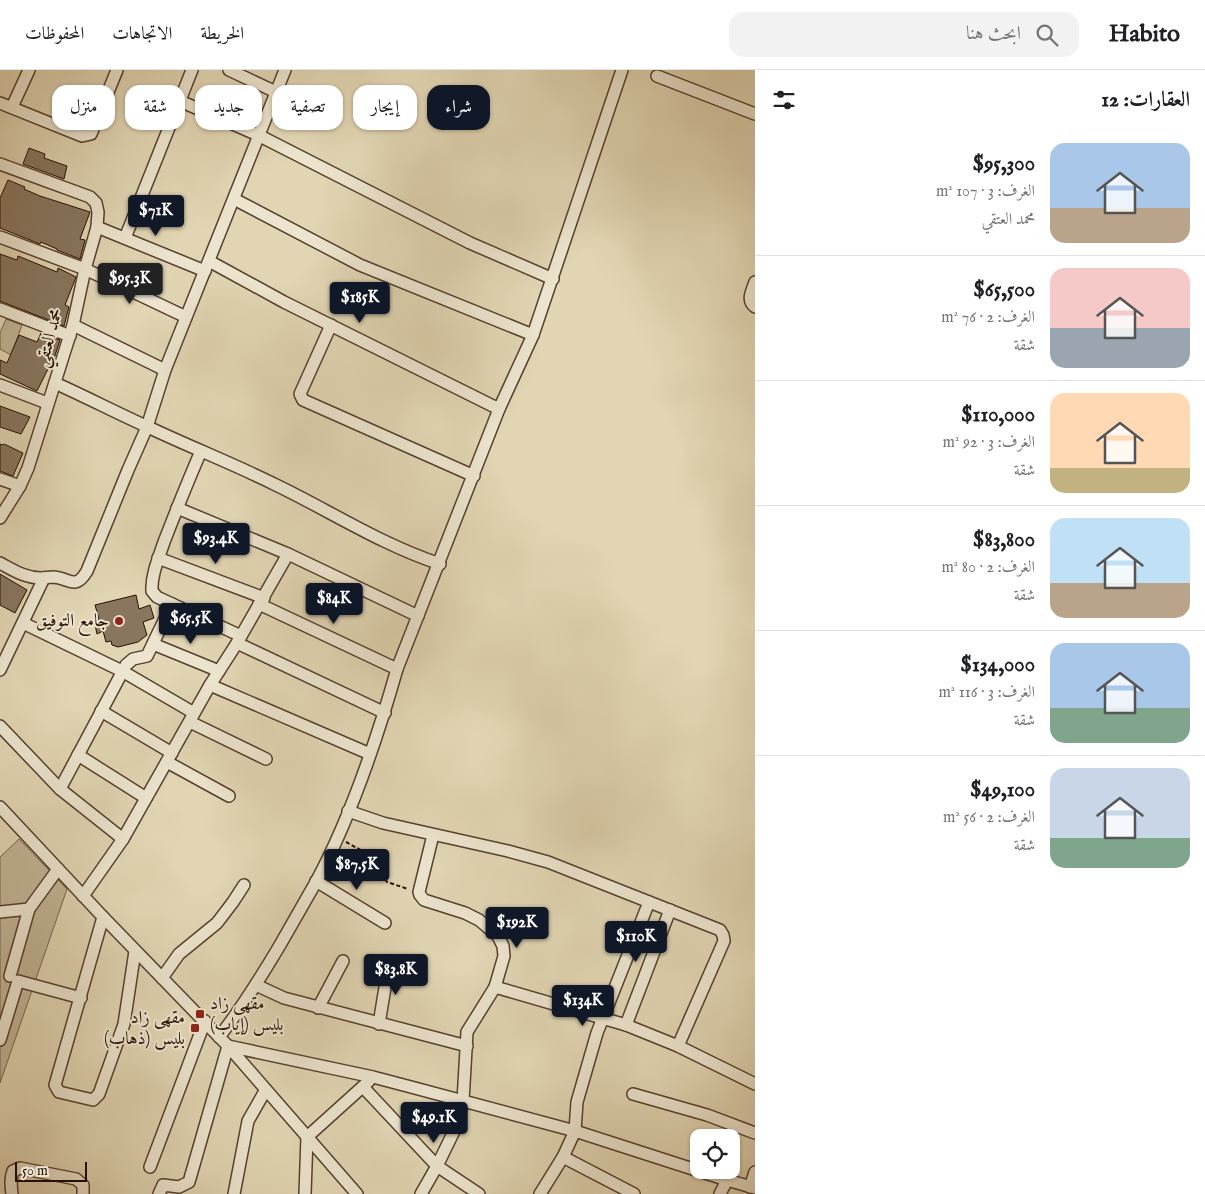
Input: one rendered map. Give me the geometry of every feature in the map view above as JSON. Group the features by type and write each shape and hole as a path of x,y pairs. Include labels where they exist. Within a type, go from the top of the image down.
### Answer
{"street":[{"path":"12,108 29,70"},
{"path":"0,103 82,136 87,136 91,134 117,70"},
{"path":"185,88 192,70"},
{"path":"229,70 272,90"},
{"path":"279,85 285,70"},
{"path":"219,1037 235,1018 256,985 316,881 348,811 385,712 397,669 500,409 533,335 622,70"},
{"path":"657,76 755,114"},
{"path":"0,563 25,576 52,577 72,583 78,582 83,578 147,427 165,370 272,102"},
{"path":"185,103 258,136 470,243 552,279"},
{"path":"126,238 169,130"},
{"name":"محمد العتقي","path":"0,164 90,197 96,203 98,212 97,227 85,269 72,331 36,445 20,486 0,518"},
{"path":"234,199 360,265 533,335"},
{"path":"97,227 207,266 500,409"},
{"path":"0,237 85,269 186,317"},
{"path":"755,282 749,298 750,303 755,307"},
{"path":"0,309 72,331 165,370"},
{"path":"331,325 300,394 302,400 474,476"},
{"path":"55,383 147,427 260,477 321,507 383,541 418,557 440,564"},
{"path":"0,385 48,403"},
{"path":"201,451 176,508 158,558 152,582 152,591 157,597 239,640 385,712"},
{"path":"0,478 20,486"},
{"path":"176,508 288,554 418,616"},
{"path":"83,896 122,839 288,554"},
{"path":"158,558 261,601 397,669"},
{"path":"0,670 44,578"},
{"path":"60,789 122,671 131,660 146,656 172,604"},
{"path":"23,623 122,671 192,718 266,759"},
{"path":"153,644 219,671"},
{"path":"210,685 370,754"},
{"path":"101,711 229,796"},
{"path":"0,726 60,789 122,839"},
{"path":"78,755 146,798"},
{"path":"0,807 103,918 205,1021 357,1194"},
{"path":"348,811 383,823 508,851 548,862 720,930 724,941 678,1046"},
{"path":"421,1194 457,1125 463,1101 468,1032 495,987 504,956 504,946 498,936 479,920 465,913 424,900 420,895 419,892 433,835"},
{"path":"0,1040 9,977 29,909 58,869"},
{"path":"316,881 385,923"},
{"path":"162,978 179,954 217,923 244,885"},
{"path":"540,1194 563,1157 575,1131 577,1102 602,1019 649,902"},
{"path":"0,912 29,909"},
{"path":"626,1025 670,910"},
{"path":"103,918 55,1085 59,1092 93,1100 99,1094 124,1024 135,950"},
{"path":"318,1008 343,962"},
{"path":"379,1024 389,963"},
{"path":"9,977 80,998"},
{"path":"256,985 284,998 318,1008 467,1046"},
{"path":"495,987 626,1025 678,1046 755,1084"},
{"path":"150,1167 205,1021"},
{"path":"228,1046 373,1077 575,1131 753,1187 755,1172"},
{"path":"159,1194 163,1185 179,1186 190,1182 228,1046"},
{"path":"305,1194 307,1137 373,1077"},
{"path":"363,1086 437,1166 480,1194"},
{"path":"234,1194 248,1121 265,1091"},
{"path":"633,1094 708,1115 755,1133"},
{"path":"563,1157 634,1194"},
{"path":"12,1194 13,1171 20,1168 76,1179 83,1185 83,1194"},
{"path":"720,1194 727,1180"}],"path":[{"path":"336,838 358,847 379,860 382,865 382,876 387,882 419,892"}],"shaded area":[{"path":"6,319 22,325 11,355 0,349 0,333"},
{"path":"19,839 67,889 0,1083 0,857"}],"building":[{"path":"29,148 45,154 44,158 67,166 64,179 23,164"},
{"path":"8,180 40,196 90,212 80,239 85,240 80,259 41,242 40,244 0,228 0,198"},
{"path":"0,254 17,260 18,256 57,272 58,268 76,277 65,305 69,307 64,326 0,301"},
{"path":"41,333 60,340 51,368 49,367 37,391 0,374 0,360 7,363 19,335 37,342"},
{"path":"0,406 30,417 21,434 0,427"},
{"path":"0,444 23,453 13,476 0,471"},
{"path":"0,574 27,590 15,613 0,605"},
{"name":"جامع التوفيق","path":"136,595 139,609 150,605 154,618 143,622 147,635 138,642 118,647 112,645 111,641 106,642 103,631 97,634 94,620 99,619 95,605"}],"place":[{"name":"جامع التوفيق","path":"119,621"},
{"name":"مقهى زاد بليس (إياب)","path":"200,1014"},
{"name":"مقهى زاد بليس (ذهاب)","path":"195,1028"}]}
